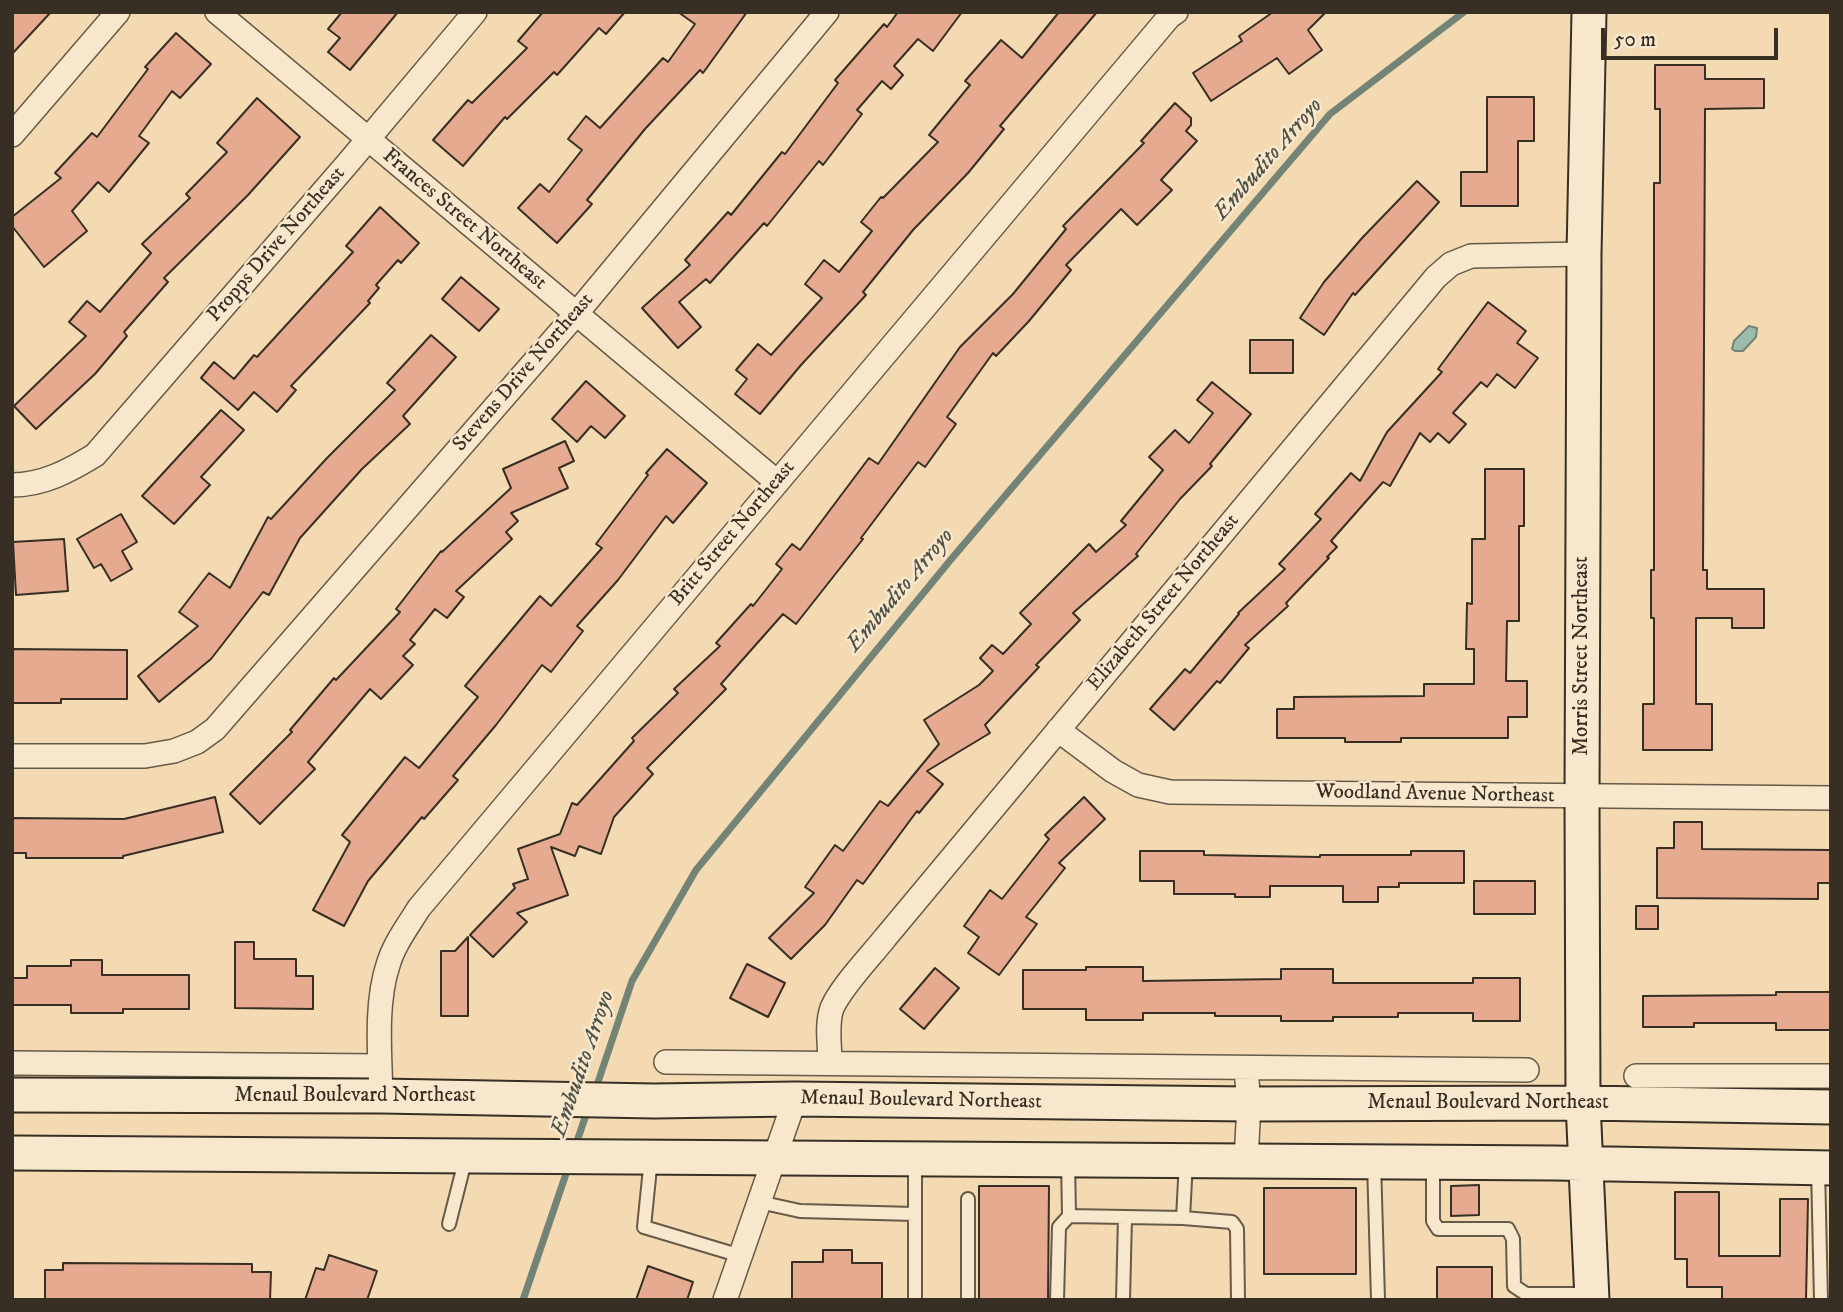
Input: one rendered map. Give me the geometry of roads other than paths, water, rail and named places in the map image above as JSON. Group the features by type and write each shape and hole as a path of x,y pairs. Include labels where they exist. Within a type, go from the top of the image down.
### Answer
{"main road":[{"name":"Morris Street Northeast","path":"1589,12 1584,254 1582,797 1583,1103 1591,1297"},
{"name":"Menaul Boulevard Northeast","path":"12,1096 381,1081 531,1098 654,1101 795,1099 1250,1104 1583,1103 1831,1107"},
{"path":"12,1153 1374,1161 1825,1168"}],"street":[{"path":"12,135 118,12"},
{"name":"Frances Street Northeast","path":"217,12 777,482"},
{"name":"Propps Drive Northeast","path":"12,485 48,480 95,455 475,12"},
{"name":"Stevens Drive Northeast","path":"12,756 145,756 174,751 197,742 215,729 576,314 827,12"},
{"name":"Britt Street Northeast","path":"381,1081 380,1009 387,966 419,908 1176,12"},
{"name":"Elizabeth Street Northeast","path":"830,1063 829,1023 838,997 1436,277 1451,264 1471,256 1584,254"},
{"name":"Woodland Avenue Northeast","path":"1058,730 1138,785 1170,792 1831,798"},
{"path":"666,1062 1527,1070"},
{"path":"12,1063 381,1081"},
{"path":"1246,1069 1250,1104 1246,1160"},
{"path":"1636,1076 1831,1076"},
{"path":"725,1300 795,1099"}],"lane":[{"path":"449,1224 467,1155"},
{"path":"651,1157 644,1227 741,1256"},
{"path":"915,1159 915,1300"},
{"path":"1057,1300 1059,1227 1069,1216 1068,1159"},
{"path":"1183,1218 1186,1160"},
{"path":"1374,1161 1378,1300"},
{"path":"1433,1162 1433,1221 1438,1229 1508,1229 1513,1239 1514,1286 1526,1294 1591,1297"},
{"path":"1821,1300 1825,1168"},
{"path":"968,1199 968,1300"},
{"path":"759,1202 800,1211 915,1214"},
{"path":"1069,1216 1183,1218 1232,1222 1237,1229 1238,1300"},
{"path":"1123,1300 1125,1217"}],"waterway":[{"name":"Embudito Arroyo","path":"595,1091 632,981 696,870 953,557 1330,114 1464,12"},
{"name":"Embudito Arroyo","path":"575,1147 588,1109"},
{"name":"Embudito Arroyo","path":"523,1300 569,1165"}]}
